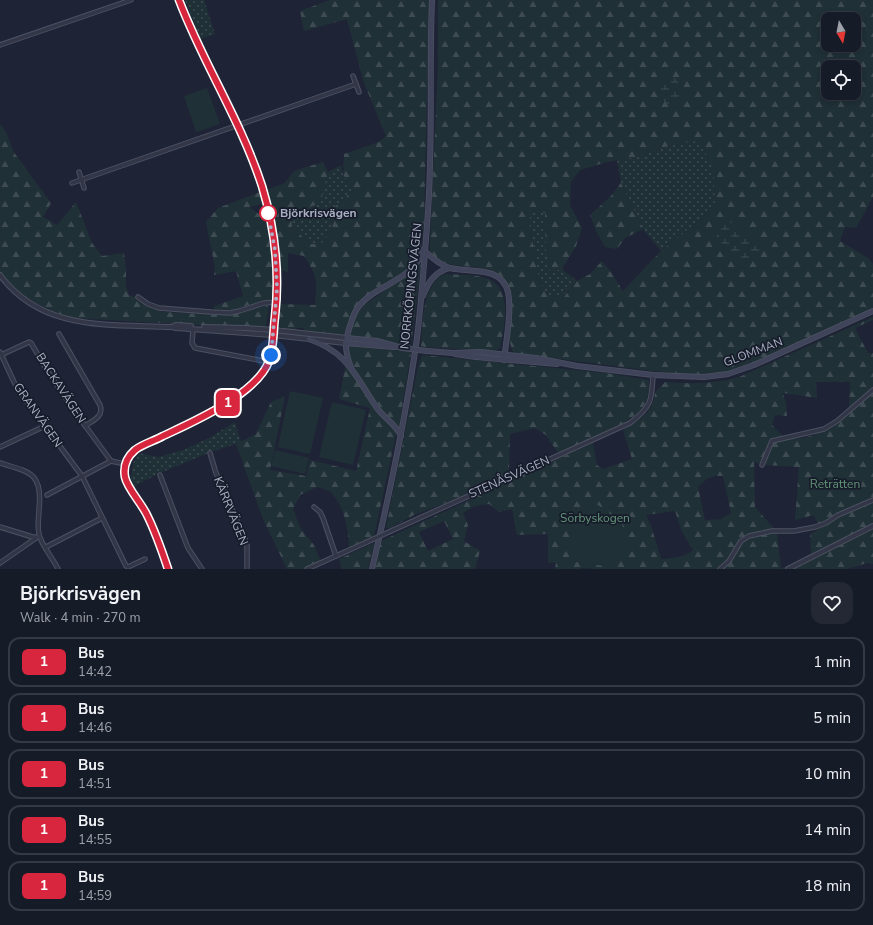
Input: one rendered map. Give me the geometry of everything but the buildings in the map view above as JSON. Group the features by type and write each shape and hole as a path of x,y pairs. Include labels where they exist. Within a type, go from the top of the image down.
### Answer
{"main road":[{"name":"NORRKÖPINGSVÄGEN","path":"372,569 395,471 412,372 421,300 430,167 432,0"},
{"path":"350,368 345,351 346,340 358,307 366,299 411,269 420,258 425,244"},
{"path":"425,251 434,260 449,268 490,272 501,280 506,286 509,305 504,357"},
{"path":"421,300 427,285 432,278 443,270 449,268"},
{"name":"GLOMMAN","path":"346,340 386,347 427,351 452,353 473,352 504,357 536,358 561,364 653,375 700,377 717,376 736,372 766,360 873,311"},
{"path":"309,339 318,342 341,356 377,408 396,426 401,436"}],"street":[{"path":"0,46 131,0"},
{"path":"168,569 147,515 126,481 125,464 136,449 227,404 259,377 269,362 274,330 277,289 275,250 263,191 256,170 237,126 200,50 179,0"},
{"path":"354,76 359,92"},
{"path":"72,183 356,84"},
{"path":"79,172 84,188"},
{"path":"0,275 11,287 33,305 59,317 85,323 172,327 309,339 346,340"},
{"path":"138,297 148,304 159,308 230,313 264,303 276,302"},
{"path":"172,327 176,325 274,330 346,340"},
{"path":"193,329 192,343 195,348 269,362"},
{"path":"59,334 102,410 101,414 86,426"},
{"name":"BACKAVÄGEN","path":"1,354 23,344 29,342 31,343 46,370 110,461"},
{"name":"GRANVÄGEN","path":"1,354 14,382 82,476 126,566 128,567 145,559"},
{"name":"STENÅSVÄGEN","path":"307,569 630,423 644,411 649,402 652,392 653,375"},
{"path":"762,465 772,441 824,429 837,421 873,390"},
{"path":"0,447 45,426"},
{"name":"KÄRRVÄGEN","path":"210,454 219,480 247,543 247,569"},
{"path":"47,496 110,461 125,464"},
{"path":"0,463 24,470 36,479 41,496 38,526 39,535 58,569"},
{"path":"160,475 188,548 202,569"},
{"path":"720,569 729,561 741,541 749,536 772,531 794,531 815,528 826,524 838,515 873,500"},
{"path":"314,508 320,512 326,525 336,556"},
{"path":"46,547 102,518"},
{"path":"788,569 873,526"},
{"path":"0,527 36,538"},
{"path":"0,563 39,535"},
{"path":"321,563 321,569"}],"green space":[{"path":"185,0 204,0 215,34 200,39"},
{"path":"330,0 429,0 424,221 419,254 413,264 399,276 360,301 351,315 345,332 338,335 304,331 304,328 296,328 296,330 284,329 280,326 280,304 315,305 316,279 304,256 288,253 288,272 279,270 273,218 274,212 266,190 285,183 294,171 323,162 328,172 320,204 291,211 292,227 310,244 321,244 333,228 329,212 355,189 343,175 344,154 379,142 386,136 364,83 347,19 304,31 300,11"},
{"path":"438,0 873,0 873,197 856,228 845,227 840,241 868,258 873,264 873,309 766,358 735,370 718,373 695,375 653,371 514,353 510,344 510,290 505,281 497,273 489,270 456,265 439,260 430,254 438,68","holes":["700,140 714,171 715,204 700,220 661,251 623,291 602,261 590,274 577,281 564,297 548,296 539,280 530,226 530,211 545,213 546,251 550,272 562,269 576,246 582,228 570,205 571,182 580,170 607,162 635,157 664,147"]},
{"path":"673,77 678,81 683,95 678,102 668,104 660,97 659,85 662,78"},
{"path":"207,88 220,124 196,132 184,96"},
{"path":"0,124 7,134 13,151 51,203 43,217 57,225 76,202 92,243 102,256 124,253 126,287 129,295 135,297 137,301 163,312 228,315 240,313 265,305 269,307 266,326 197,325 74,318 43,307 16,289 0,272"},
{"path":"700,140 714,171 715,204 700,220 661,251 643,229 621,183 617,160 635,157 664,147"},
{"path":"341,165 343,175 356,189 329,212 333,228 321,244 310,244 292,227 291,211 319,204 328,172"},
{"path":"621,183 643,229 625,238 617,249 605,247 597,233 590,215 610,197"},
{"path":"260,192 263,204 249,207 265,218 271,253 274,297 269,300 232,310 214,309 214,306 243,296 236,271 214,275 215,268 206,222 218,208"},
{"path":"530,211 545,213 550,272 562,269 577,281 563,297 548,296 539,280 530,226"},
{"path":"730,222 738,226 755,240 760,247 755,255 748,258 740,257 732,253 724,246 719,239 717,230 719,223"},
{"path":"421,263 411,346 350,337 349,334 357,314 364,305 409,274"},
{"path":"445,274 471,275 486,278 495,283 501,290 504,299 505,319 500,348 495,351 421,346 423,316 428,294 437,278"},
{"name":"Sörbyskogen","path":"873,317 873,320 855,328 868,353 873,353 873,524 784,569 781,569 596,569 581,568 555,569 556,562 548,563 548,534 517,535 512,509 499,512 489,504 475,506 463,513 468,525 464,541 480,551 475,569 375,569 381,541 472,499 473,497 593,443 597,465 603,469 632,459 623,430 648,412 654,400 655,392 665,382 702,383 739,377","holes":["816,382 850,382 849,410 836,423 821,432 804,438 786,439 772,425 775,415 787,416 783,393 817,398","754,462 764,465 799,467 795,520 813,515 820,526 816,531 810,534 811,554 781,569 777,532 755,507","723,476 731,513 721,519 705,520 698,487 708,478","675,511 682,532 693,550 682,556 661,559 651,525 646,515","444,521 453,539 428,551 419,532"]},
{"path":"348,345 411,352 399,426 388,418 378,406 352,364 348,355"},
{"path":"422,355 606,373 649,380 648,394 643,407 628,420 617,427 558,453 546,435 534,428 510,434 509,475 451,501 414,515 390,528 386,528 418,367"},
{"path":"346,363 380,413 397,430 374,536 349,547 348,533 338,502 329,491 317,487 300,495 293,509 301,529 314,545 321,562 304,569 287,569 263,519 236,444 256,434 271,402 285,396 270,470 306,476 310,460 356,471 370,408 339,399"},
{"path":"290,391 323,398 310,454 278,447"},
{"path":"332,402 366,410 353,465 319,457"},
{"path":"235,422 241,442 208,453 160,473 134,486 130,482 133,463 139,453 158,457 183,450 209,438"},
{"path":"275,450 309,458 305,474 271,466"},
{"path":"595,503 622,522 625,547 605,566 576,562 570,540 568,518"},
{"path":"873,527 873,564 867,563 847,569 792,569"},
{"path":"374,543 368,569 342,569 339,559"}],"bus line":[{"name":"1","path":"168,569 153,527 126,481 125,464 136,449 227,404 259,377 269,362 271,355 277,289 275,250 262,185 244,141 200,50 179,0"}],"place":[{"name":"Björkrisvägen","path":"268,213"}],"route":[{"path":"268,213 275,250 277,274 271,355"}],"park label":[{"name":"Reträtten","path":"835,484"}]}
